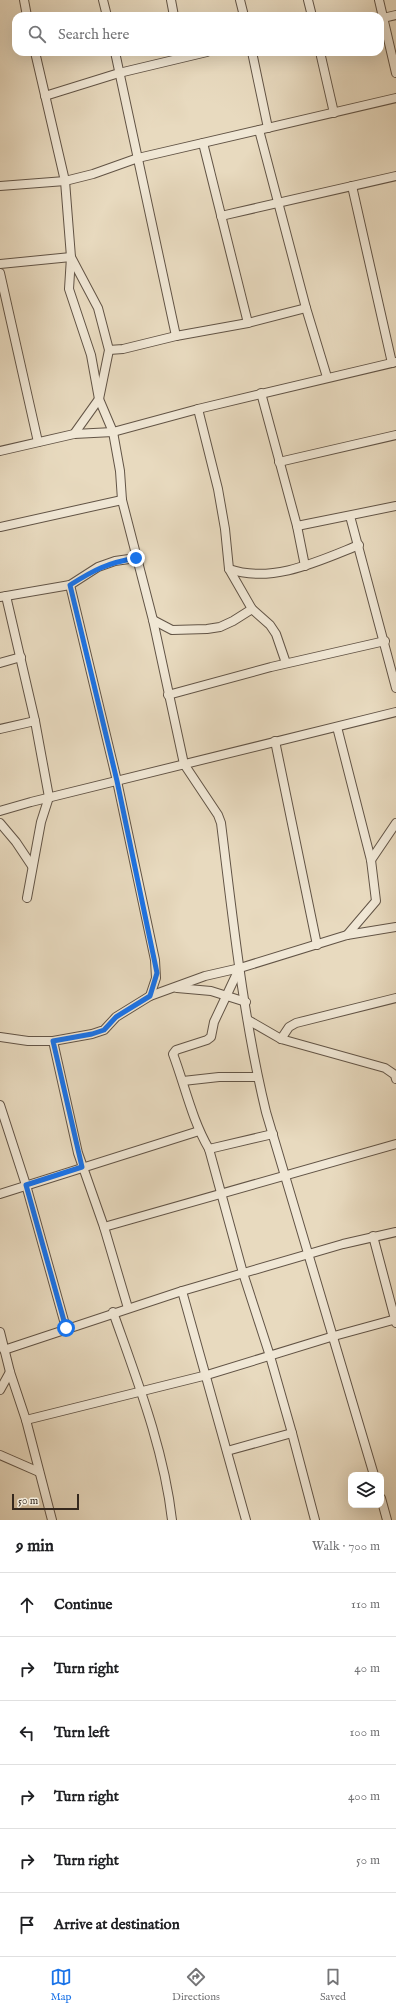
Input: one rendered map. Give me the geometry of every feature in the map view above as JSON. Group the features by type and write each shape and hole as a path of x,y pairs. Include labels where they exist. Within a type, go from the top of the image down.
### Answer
{"street":[{"path":"24,0 26,12"},
{"path":"103,0 106,12"},
{"path":"171,0 173,12"},
{"path":"240,0 243,12"},
{"path":"308,0 311,12"},
{"path":"379,0 382,12"},
{"path":"384,18 396,15"},
{"path":"384,22 396,73"},
{"path":"37,56 65,181 71,257 69,289 91,355 99,399 112,432 120,471 122,500 153,620 184,764 218,814 221,823 240,968 257,1077 307,1255 334,1336 373,1472"},
{"path":"116,56 176,336"},
{"path":"45,96 119,72 178,56"},
{"path":"253,56 268,128"},
{"path":"321,56 334,113"},
{"path":"0,186 65,181 93,174 138,158 396,98"},
{"path":"259,130 306,308 327,377"},
{"path":"203,143 248,323"},
{"path":"221,216 396,176"},
{"path":"0,451 74,434 112,432 261,393 394,362 352,186"},
{"path":"0,264 71,257"},
{"path":"71,257 98,308 109,350 99,399 74,434"},
{"path":"0,273 38,442"},
{"path":"109,350 123,349 176,336 248,323 306,308"},
{"path":"261,393 297,526 305,566"},
{"path":"198,409 218,489 225,529 229,569 252,609 270,625 276,634 286,663"},
{"path":"279,462 396,435"},
{"path":"0,527 122,500"},
{"path":"297,526 396,506"},
{"path":"350,516 385,641 396,688"},
{"path":"229,569 254,575 305,566 359,546"},
{"path":"27,898 41,822 49,797 35,721 21,658 3,596 70,585 98,567 115,561 136,558"},
{"path":"70,585 117,781 157,969 156,978 150,996"},
{"path":"153,620 172,630 206,629 226,624 252,609"},
{"path":"168,694 286,663 385,641"},
{"path":"0,663 21,658"},
{"path":"0,811 49,797 396,712"},
{"path":"0,729 35,721"},
{"path":"337,726 371,860 376,901 348,935"},
{"path":"275,741 317,945"},
{"path":"0,823 16,842 32,866"},
{"path":"371,860 396,823"},
{"path":"0,1037 28,1041 53,1041 92,1034 104,1030 116,1017 150,996 205,976 240,968 348,935 396,927"},
{"path":"240,968 214,1022 211,1037 207,1040 176,1050 173,1054 184,1081 199,1131 209,1149 243,1273 270,1356 315,1520"},
{"path":"174,988 212,991 246,1002"},
{"path":"281,1039 289,1027 296,1023 396,998"},
{"path":"248,1020 281,1039 385,1068 395,1075 396,1079"},
{"path":"53,1041 82,1167 104,1227 128,1308"},
{"path":"184,1081 257,1077"},
{"path":"0,1105 26,1185 66,1328"},
{"path":"0,1194 199,1131"},
{"path":"209,1149 273,1134"},
{"path":"104,1227 220,1193 285,1177 396,1144"},
{"path":"4,1350 113,1312 182,1291 373,1236 396,1232"},
{"path":"26,1420 207,1375 334,1336 396,1321 373,1236"},
{"path":"182,1291 207,1375 246,1520"},
{"path":"113,1312 142,1392 169,1496 172,1520"},
{"path":"0,1335 10,1372 26,1420 52,1520"},
{"path":"0,1390 10,1372"},
{"path":"227,1451 292,1433"},
{"path":"0,1455 39,1472"},
{"path":"384,1508 387,1520"}],"route":[{"path":"66,1328 26,1185 82,1167 53,1041 92,1034 104,1030 116,1017 150,996 154,987 157,973 117,781 70,585 98,567 115,561 136,558"}]}
